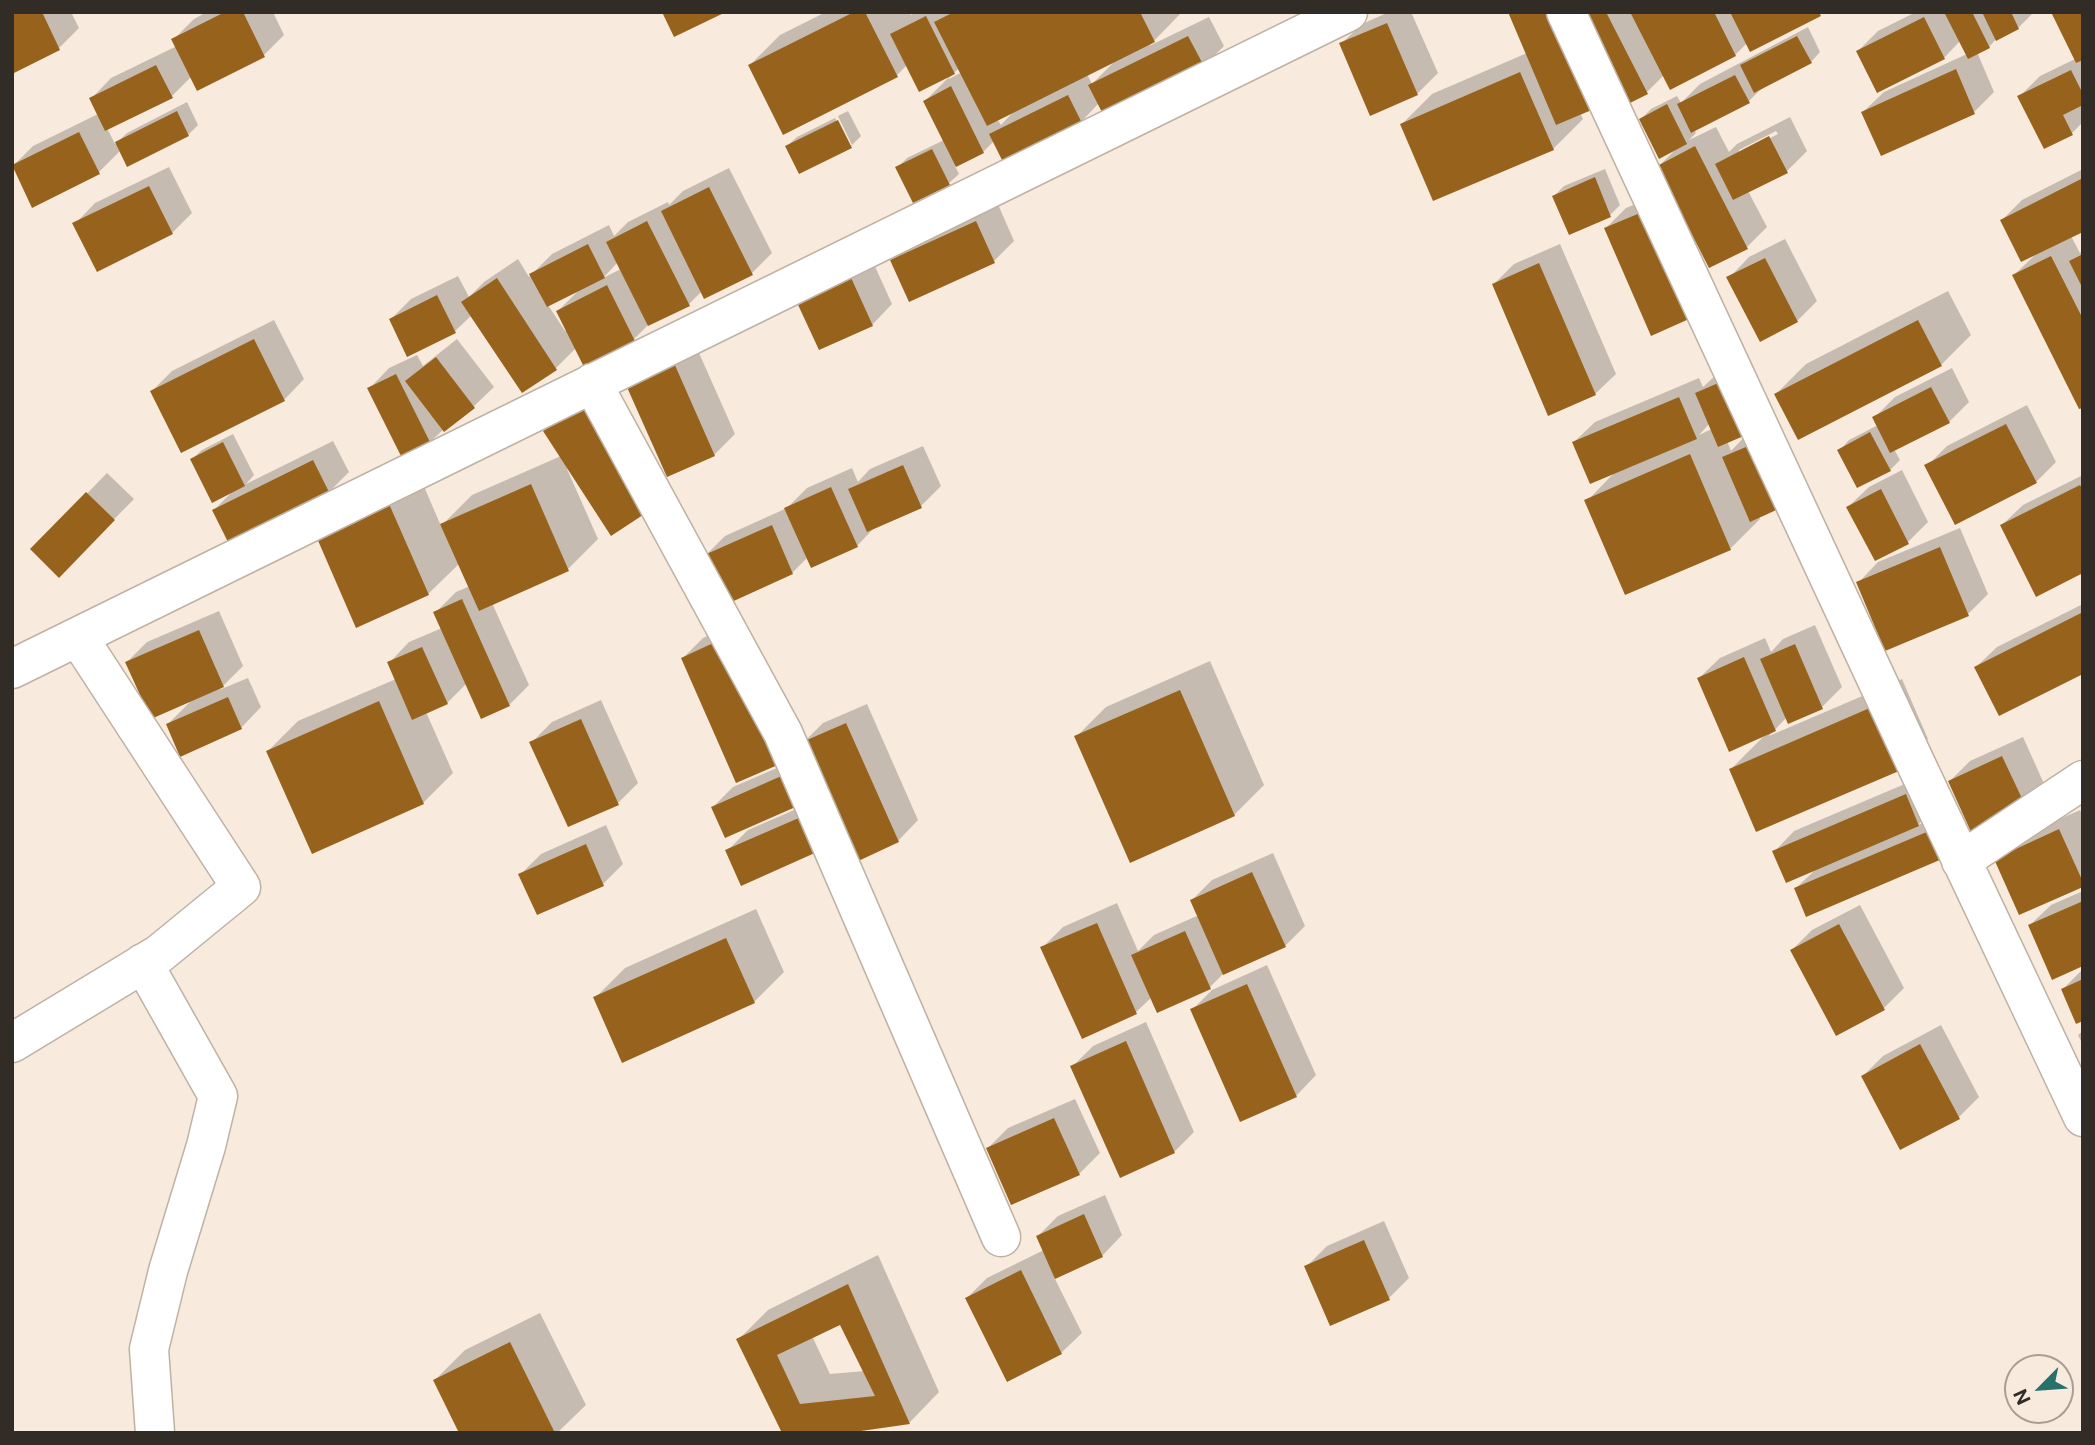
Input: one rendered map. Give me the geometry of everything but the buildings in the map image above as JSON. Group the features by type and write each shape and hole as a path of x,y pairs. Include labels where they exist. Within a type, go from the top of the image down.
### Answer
{"street":[{"path":"12,669 1348,12"},
{"path":"1566,12 1961,860 2082,1113"},
{"path":"592,383 783,733 1001,1237"},
{"path":"12,1044 159,954 241,887 78,637"},
{"path":"1961,860 2083,780"},
{"path":"143,964 218,1096 206,1146 168,1271 149,1349 155,1433"}]}
